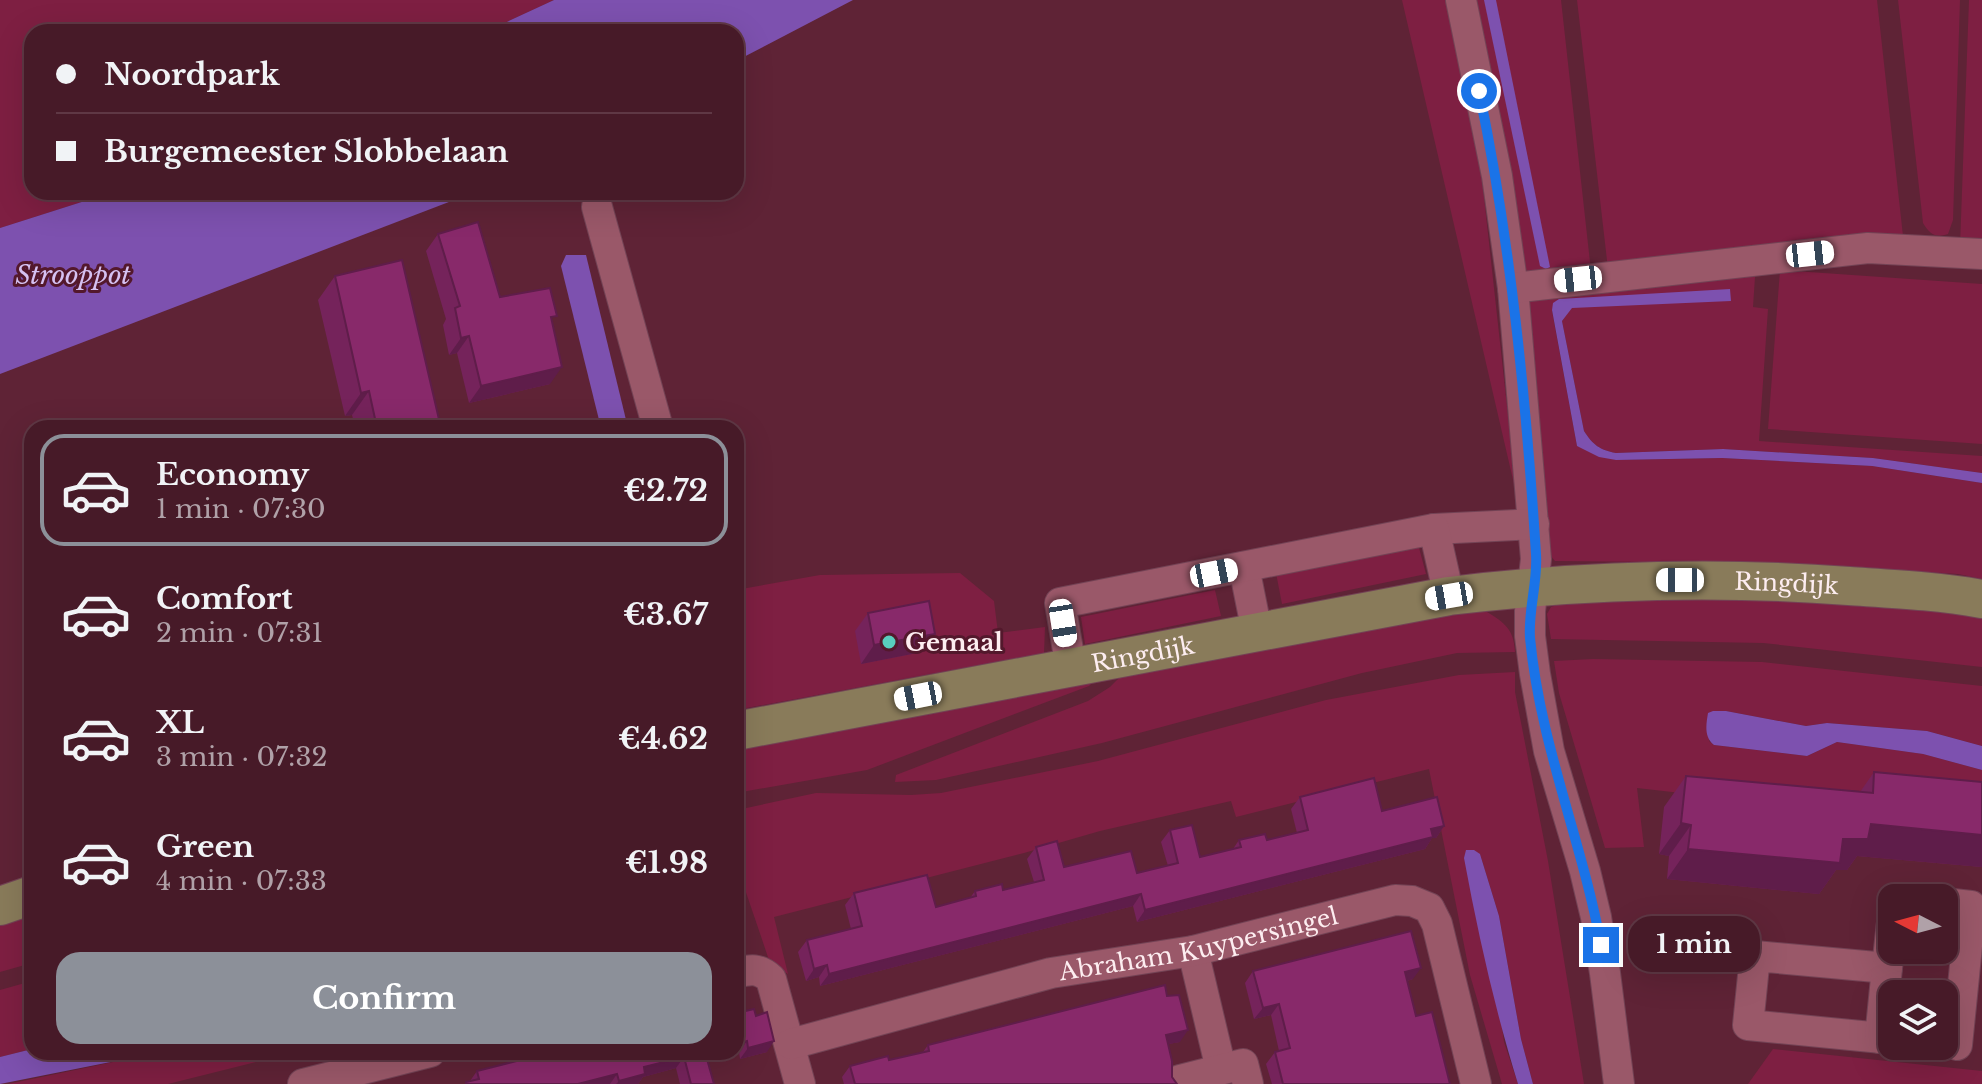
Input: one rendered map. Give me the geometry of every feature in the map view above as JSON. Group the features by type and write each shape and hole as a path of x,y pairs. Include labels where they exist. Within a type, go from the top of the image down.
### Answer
{"main road":[{"name":"Ringdijk","path":"744,729 1449,596 1533,586 1619,581 1771,580 1952,593 1982,599"},
{"path":"0,906 24,898"}],"street":[{"path":"1461,0 1497,176 1513,288 1536,559 1530,636 1535,674 1549,751 1596,917 1619,1084"},
{"path":"597,207 656,420"},
{"path":"1513,288 1868,248 1982,254"},
{"name":"Ringdijk","path":"1071,668 1060,603 1434,529 1534,524"},
{"path":"1434,529 1449,596"},
{"path":"1244,567 1257,632"},
{"name":"Abraham Kuypersingel","path":"791,1044 1051,973 1193,951 1395,900 1412,901 1429,908 1437,924 1476,1084"},
{"path":"1958,905 1971,906 1961,1046"},
{"path":"1193,951 1221,1069"},
{"path":"1878,1037 1748,1025 1755,956 1887,968"},
{"path":"1887,964 1887,980"},
{"path":"750,972 771,979 800,1084"},
{"path":"303,1084 340,1079 403,1060"},
{"path":"1181,1084 1180,1080 1243,1064 1248,1084"}],"shaded area":[{"path":"0,0 554,0 502,24 24,24 24,200 88,200 0,228"},
{"path":"1402,0 1449,0 1482,179 1517,497"},
{"path":"1468,0 1561,0 1591,271 1540,277 1527,271 1515,244"},
{"path":"1577,0 1877,0 1903,236 1608,269"},
{"path":"1898,0 1960,0 1953,220 1948,234 1939,236 1923,223"},
{"path":"1969,0 1982,0 1982,247 1960,246"},
{"path":"1746,267 1755,277 1753,307 1768,309 1759,441 1982,456 1982,473 1873,458 1723,449 1616,453 1606,450 1597,446 1584,431 1562,321 1571,308 1554,303 1552,311 1577,446 1616,460 1722,458 1872,466 1982,483 1982,579 1958,574 1788,563 1555,561 1548,553 1521,300"},
{"path":"1780,270 1982,284 1982,444 1768,429"},
{"path":"1418,544 1426,574 1282,604 1276,573"},
{"path":"960,573 994,601 998,633 1045,627 1044,653 744,709 744,589 820,575"},
{"path":"1215,590 1221,616 1085,644 1081,617"},
{"path":"1578,597 1787,598 1982,614 1982,667 1763,643 1551,639 1547,614 1551,607"},
{"path":"1482,609 1506,626 1515,652 1457,653 1362,673 1102,743 936,780 895,782 896,775 1088,701 1110,687 1129,668"},
{"path":"1554,661 1762,662 1982,686 1982,746 1927,731 1827,723 1806,726 1726,711 1709,741 1714,745 1807,756 1837,742 1923,754 1982,770 1982,805 1851,790 1847,812 1637,788 1644,847 1605,848 1559,693"},
{"path":"1515,672 1515,692 1548,861 1584,1084 1533,1084 1521,1039 1499,916 1480,854 1504,1042 1518,1084 1502,1084 1470,975 1429,769 1236,817 1231,801 1100,831 774,917 788,974 770,963 744,887 744,808 816,793 941,793 1098,761 1326,700 1459,675"},
{"path":"1095,680 1089,686 867,770 744,792 744,743"},
{"path":"24,916 24,965 0,972 0,924"},
{"path":"24,983 24,1051 0,1057 0,990"},
{"path":"1773,1049 1982,1071 1982,1084 1748,1084"},
{"path":"123,1060 264,1060 168,1084 8,1084"}],"water":[{"path":"554,0 853,0 744,57 744,24 502,24"},
{"path":"1484,0 1496,0 1550,267 1546,269 1540,266"},
{"name":"Strooppot","path":"88,200 454,200 0,374 0,228"},
{"path":"566,255 586,255 626,420 599,420 561,266"},
{"path":"1730,289 1731,301 1572,308 1562,321 1584,431 1594,443 1616,453 1723,449 1873,458 1982,473 1982,483 1872,466 1722,458 1616,460 1599,457 1577,446 1553,303 1559,299"},
{"path":"1713,711 1806,726 1827,723 1927,731 1982,746 1982,770 1923,754 1837,742 1807,756 1714,745 1706,730 1708,713"},
{"path":"1466,850 1480,854 1499,916 1521,1039 1533,1084 1518,1084 1494,1000 1475,915 1464,858"},
{"path":"24,1051 24,1060 121,1060 0,1084 0,1057"}],"building":[{"path":"478,222 500,297 550,288 557,316 551,317 562,367 481,386 469,336 461,338 455,308 460,306 438,234"},
{"path":"402,260 439,420 375,420 369,391 361,393 335,276"},
{"path":"929,601 935,634 874,645 868,613"},
{"path":"1874,772 1982,782 1982,835 1871,824 1868,839 1843,839 1840,863 1688,849 1691,825 1681,823 1686,776 1873,793"},
{"path":"1374,778 1382,811 1437,797 1444,826 1431,829 1433,837 1145,910 1141,894 829,974 827,965 814,969 807,940 862,926 854,893 927,875 936,907 976,896 975,891 1002,884 1003,890 1044,880 1036,847 1057,841 1064,867 1131,851 1137,873 1178,863 1170,830 1192,825 1200,857 1241,847 1239,840 1265,834 1267,840 1308,830 1300,797"},
{"path":"1411,931 1421,968 1405,972 1416,1016 1432,1012 1450,1084 1283,1084 1275,1052 1290,1048 1279,1004 1263,1008 1253,971"},
{"path":"1165,985 1167,996 1179,995 1188,1030 1166,1035 1172,1077 1177,1084 855,1084 850,1066 888,1056 889,1060 929,1051 928,1045"},
{"path":"754,1009 756,1016 767,1012 774,1041 748,1048 747,1041 744,1042 744,1011"},
{"path":"520,1060 672,1060 644,1067 645,1074 619,1081 617,1074 578,1084 466,1084 479,1079 477,1071"},
{"path":"685,1060 707,1060 714,1084 691,1084"}],"place":[{"name":"Gemaal","path":"889,642"}],"route":[{"path":"1479,91 1497,176 1513,288 1536,559 1530,611 1535,674 1549,751 1585,871 1601,945"}]}
